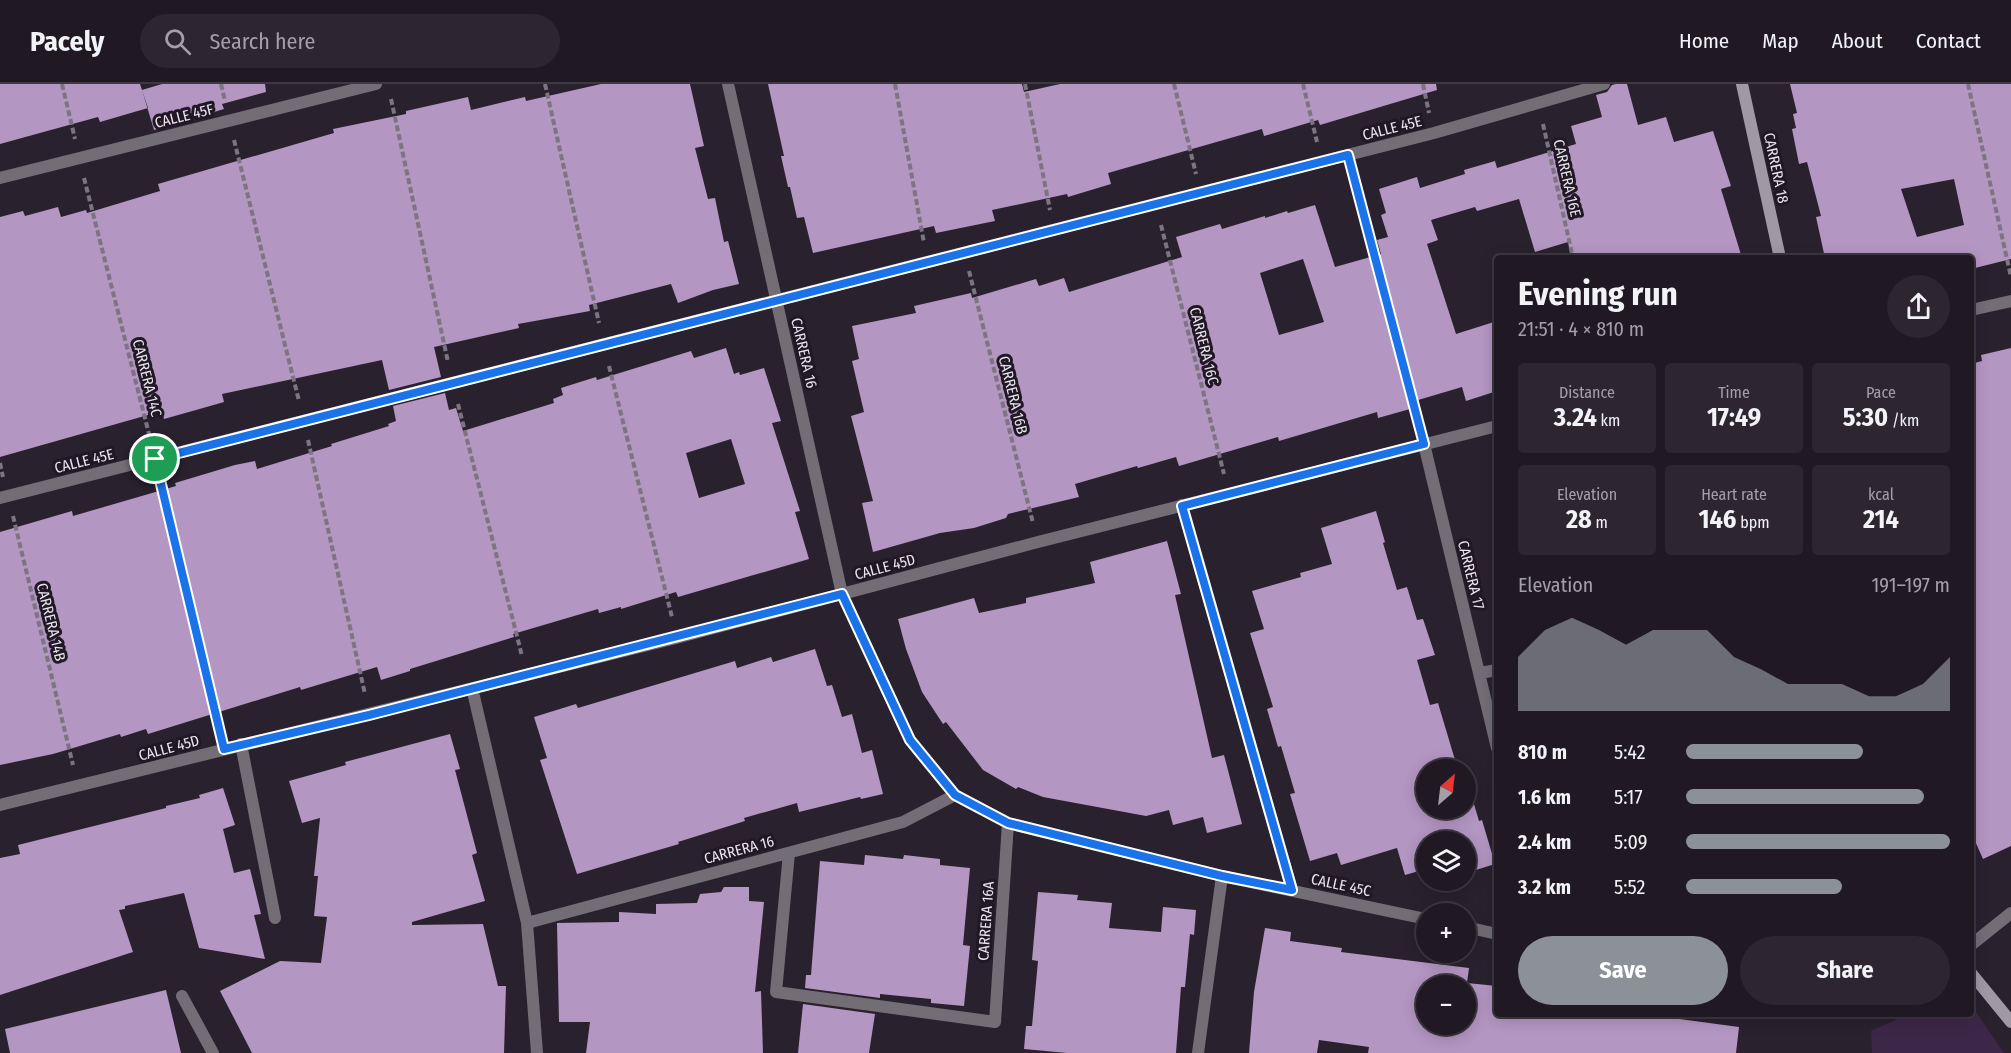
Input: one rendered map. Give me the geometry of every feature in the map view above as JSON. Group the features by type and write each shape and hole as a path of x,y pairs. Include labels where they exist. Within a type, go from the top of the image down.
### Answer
{"street":[{"name":"CALLE 45F","path":"0,178 376,84"},
{"name":"CARRERA 16","path":"728,84 842,594"},
{"name":"CALLE 45E","path":"4,497 1434,133 1604,84"},
{"name":"CARRERA 18","path":"1742,84 1779,255"},
{"path":"1974,309 2011,301"},
{"name":"CALLE 45D","path":"0,805 241,744 369,715 1494,427"},
{"name":"CARRERA 17","path":"1424,444 1494,735"},
{"path":"1182,506 1292,890"},
{"name":"CALLE 45C","path":"842,594 910,740 955,795 1008,823 1222,876 1416,917"},
{"path":"1480,673 1494,670"},
{"path":"472,688 527,923 537,1053"},
{"path":"241,744 275,918"},
{"name":"CARRERA 16","path":"527,923 903,822 955,795"},
{"name":"CARRERA 16A","path":"789,853 776,992 995,1022 1008,823"},
{"path":"1198,1053 1222,876"},
{"path":"1974,943 2011,914"},
{"path":"1476,929 1494,933"},
{"path":"1974,976 2011,1022"},
{"path":"182,996 213,1053"}],"path":[{"name":"CARRERA 14C","path":"62,84 224,749"},
{"path":"895,84 927,262"},
{"path":"1025,84 1054,230"},
{"path":"1174,84 1201,193"},
{"path":"1303,84 1322,161"},
{"path":"1423,84 1434,133"},
{"path":"1968,84 2011,277"},
{"name":"CARRERA 16E","path":"1538,103 1572,255"},
{"path":"1348,155 1424,444"},
{"name":"CARRERA 16C","path":"1156,204 1229,493"},
{"name":"CARRERA 16B","path":"964,253 1038,542"},
{"name":"CARRERA 14B","path":"0,463 4,497 78,787"}],"shaded area":[{"path":"1974,1009 2004,1053 1872,1053 1871,1031 1902,1017 1974,1017"}],"building":[{"path":"0,84 140,84 148,108 100,122 98,117 0,144"},
{"path":"162,84 265,84 266,92 222,104 224,109 154,130 142,90"},
{"path":"601,84 690,84 704,146 695,148 708,199 715,198 724,242 728,241 739,284 713,290 678,303 671,284 589,305 590,311 518,324 519,328 434,347 441,377 389,390 382,360 222,394 224,402 196,410 164,419 162,411 0,457 0,217 23,211 25,216 58,207 61,217 86,210 87,213 160,191 158,184 334,133 333,129 406,114 406,111 468,97 471,110 525,97 526,101"},
{"path":"768,84 1022,84 1024,92 1060,84 1436,84 1437,90 1320,125 1318,120 1264,136 1262,129 1108,173 1111,184 1068,197 1067,194 992,210 995,221 936,233 934,226 813,253 804,217 797,218 790,187 788,187 781,156 784,156"},
{"path":"1627,84 1638,125 1666,117 1674,142 1713,131 1731,186 1721,189 1741,255 1570,255 1568,242 1535,252 1519,199 1477,211 1475,207 1431,220 1438,240 1427,244 1456,334 1494,322 1494,392 1466,401 1462,387 1408,403 1410,409 1378,418 1377,412 1279,441 1278,437 1179,466 1176,457 1138,468 1137,466 1075,484 1079,497 1008,514 1006,518 974,528 940,533 873,552 862,503 873,501 851,416 864,412 852,361 859,359 852,326 916,313 914,306 971,293 972,298 1036,279 1039,286 1064,278 1069,292 1182,257 1176,237 1220,224 1222,229 1265,216 1265,218 1287,211 1288,213 1315,205 1335,267 1381,254 1377,240 1388,237 1381,215 1386,213 1379,189 1417,177 1420,188 1465,174 1464,170 1495,161 1497,168 1576,144 1571,126 1602,117 1596,95 1607,92 1612,85","holes":["1303,259 1324,322 1279,335 1260,273"]},
{"path":"1790,84 2011,84 2011,259 1974,268 1974,255 1824,255 1816,217 1821,216 1807,162 1799,164 1792,129 1796,128 1793,114 1797,113","holes":["1954,179 1964,225 1917,237 1901,189"]},
{"path":"726,348 734,374 739,372 740,375 764,368 781,421 772,423 800,511 795,512 809,559 678,597 676,592 621,609 621,607 599,613 598,609 513,634 514,637 381,680 377,667 301,690 300,687 148,734 146,729 121,737 120,734 53,754 0,765 0,532 72,511 73,516 176,486 175,483 235,465 255,461 257,469 332,446 331,444 389,426 388,424 396,421 393,406 445,393 449,410 456,408 463,431 554,403 553,399 563,395 561,388 596,377 597,380 691,351 694,358","holes":["731,439 745,484 699,498 686,453"]},
{"path":"2011,348 2011,846 1983,859 1974,839 1974,363 1982,361 1981,355"},
{"path":"1376,511 1397,590 1407,587 1417,620 1423,619 1435,655 1417,660 1430,705 1438,703 1455,759 1416,759 1416,819 1476,819 1476,811 1479,821 1482,820 1494,864 1476,870 1476,831 1416,831 1416,872 1405,875 1397,848 1341,865 1337,853 1310,861 1290,794 1295,793 1267,709 1273,707 1250,633 1264,629 1252,591 1301,577 1300,573 1332,564 1321,528"},
{"path":"1167,541 1181,594 1175,595 1212,758 1224,755 1242,824 1207,833 1203,817 1173,825 1169,810 1146,816 1043,797 1018,787 1016,789 983,770 946,722 943,724 922,692 898,619 974,598 979,613 1026,603 1026,598 1095,583 1090,562"},
{"path":"815,649 827,686 832,685 842,717 852,714 862,753 872,750 883,794 861,799 860,797 799,812 797,803 744,818 745,821 678,842 679,844 577,874 540,760 547,758 534,717 576,704 578,708 735,661 737,668 771,657 773,662"},
{"path":"450,734 460,769 455,770 477,853 472,855 485,901 412,922 412,925 483,924 498,986 506,986 504,1053 252,1053 220,991 280,961 321,963 327,917 314,916 318,876 314,876 320,818 302,823 289,781 346,765 345,762"},
{"path":"223,788 235,825 223,829 234,873 250,869 261,914 254,915 265,959 199,948 184,893 125,906 125,909 119,910 133,952 0,995 0,858 20,854 18,845 166,808 166,806 200,798 199,795"},
{"path":"865,855 903,859 904,855 940,859 940,865 970,868 963,945 970,946 964,1006 931,1003 931,999 880,994 880,998 805,988 806,975 811,975 820,861 864,865"},
{"path":"724,887 749,887 749,901 764,902 755,992 761,991 763,1053 586,1053 590,1022 559,1022 557,923 619,922 619,912 656,914 656,904 697,903 700,894 721,892"},
{"path":"1038,892 1078,895 1077,900 1112,903 1109,928 1161,932 1163,907 1196,910 1194,935 1190,934 1185,987 1181,987 1176,1053 1067,1053 1024,1049 1026,1026 1032,1026 1038,961 1032,960"},
{"path":"1265,928 1291,932 1290,941 1342,948 1341,952 1469,968 1468,975 1416,975 1416,1035 1476,1035 1476,984 1494,986 1494,1017 1664,1017 1739,1027 1736,1053 1368,1053 1369,1047 1319,1040 1317,1053 1249,1053 1254,992"},
{"path":"166,990 181,1053 10,1053 5,1029"},
{"path":"803,1004 875,1014 869,1053 798,1053"}],"route":[{"path":"1348,155 1424,444 1182,506 1292,890 1222,876 1008,823 955,795 910,740 842,594 369,715 224,749 155,459 1348,155"}]}
